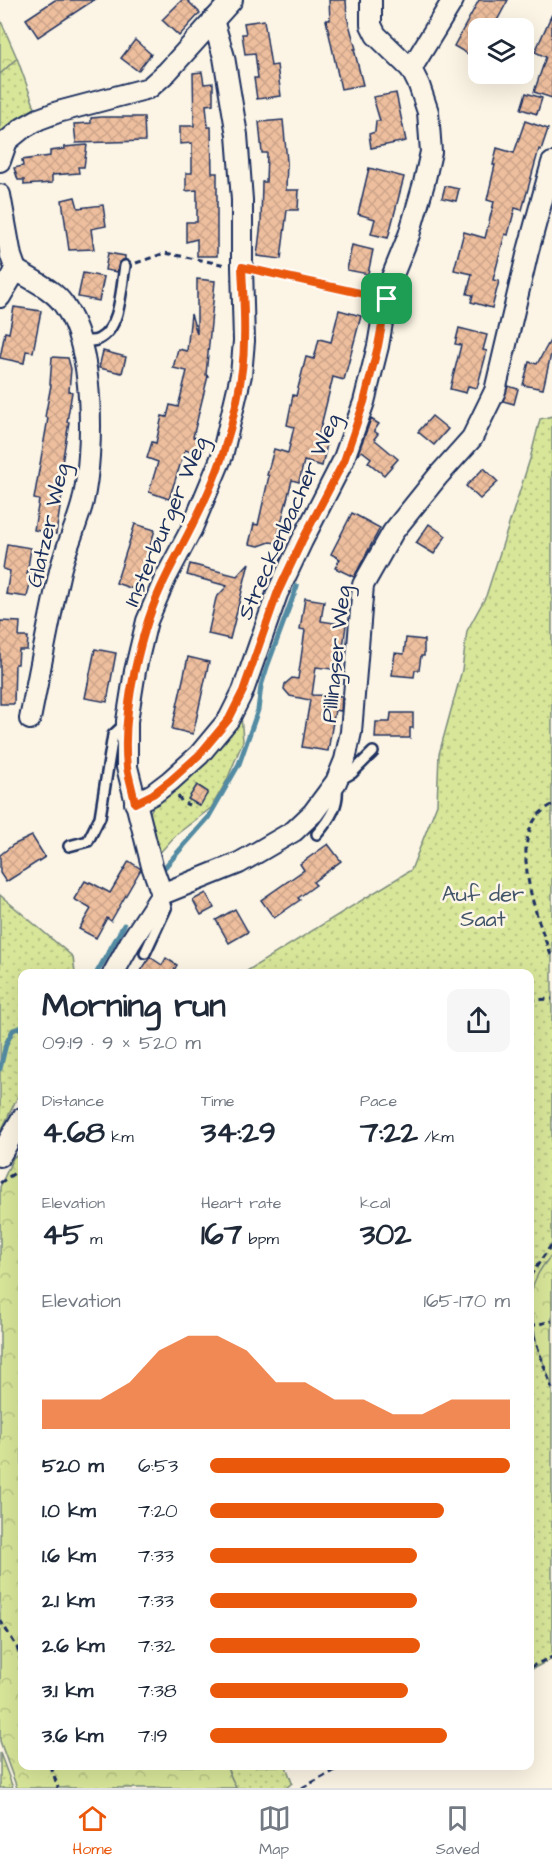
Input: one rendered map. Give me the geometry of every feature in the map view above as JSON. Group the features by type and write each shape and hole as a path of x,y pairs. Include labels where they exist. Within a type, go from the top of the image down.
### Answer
{"street":[{"path":"0,161 7,141 39,118 148,88 167,72 232,0"},
{"path":"371,0 371,25 376,35 411,69 453,0"},
{"name":"Insterburger Weg","path":"162,894 135,803 127,767 127,721 135,671 147,621 165,579 192,528 222,456 241,375 244,341 242,200 237,135 224,57 213,20"},
{"name":"Streckenbacher Weg","path":"135,803 153,794 170,781 199,755 229,719 243,691 277,594 344,461 364,402 392,277 409,235 431,152 428,112 411,69"},
{"name":"Pillingser Weg","path":"162,894 239,863 294,831 313,813 336,782 345,760 351,732 363,585 393,532 472,438 495,391 528,251 552,163"},
{"path":"0,195 11,256 16,270 0,297"},
{"name":"Glatzer Weg","path":"16,270 48,290 63,303 74,322 81,340 87,381 90,437 83,501 61,568 30,719"},
{"path":"116,969 162,894"},
{"path":"0,1156 18,1125"}],"lane":[{"path":"81,340 97,341 109,332 116,318 125,266"},
{"path":"69,846 88,841 100,817 112,735 127,721"},
{"path":"317,834 330,819 338,793 336,782 352,773 373,752"},
{"path":"145,953 166,908 162,894"}],"path":[{"path":"135,263 165,253 242,267 387,299"},
{"path":"552,805 534,819 529,832 526,862 532,900 552,958"},
{"path":"534,1000 552,999"},
{"path":"0,1183 18,1171"},
{"path":"534,1270 552,1244"},
{"path":"534,1324 552,1321"},
{"path":"534,1337 552,1389"},
{"path":"0,1620 18,1647"},
{"path":"534,1665 552,1657"},
{"path":"52,1770 58,1788"},
{"path":"302,1788 336,1770"}],"green space":[{"path":"0,19 17,58 0,74"},
{"path":"17,58 35,108 13,121 0,135 0,74"},
{"name":"Auf der Saat","path":"552,416 552,1659 534,1668 534,969 250,969 411,870 437,804 439,754 462,670 467,631 486,596 530,459 540,419"},
{"path":"241,714 243,741 227,780 211,808 177,834 155,858 147,818 155,803"},
{"path":"0,895 73,957 74,969 18,969 18,1096 0,1133"},
{"path":"18,1155 18,1770 228,1770 236,1788 17,1788 0,1741 0,1187 13,1158"},
{"path":"552,1255 552,1385 537,1346 534,1328 534,1284"},
{"path":"0,1753 13,1788 0,1788"},
{"path":"228,1770 287,1770 292,1783 286,1788 236,1788"}],"building":[{"path":"55,0 94,0 38,37 26,19"},
{"path":"182,0 187,0 200,13 179,36 162,20"},
{"path":"329,0 346,0 347,17 363,85 341,89 326,20 330,20"},
{"path":"479,0 508,0 498,18 469,18"},
{"path":"552,14 552,98 534,92 546,57 535,52"},
{"path":"264,20 271,66 277,65 281,96 257,99 254,78 258,78 255,53 245,54 242,34 246,34 244,23"},
{"path":"468,20 468,54 454,46"},
{"path":"135,40 151,54 138,71 121,58"},
{"path":"202,72 204,84 213,83 213,104 206,105 208,127 211,127 212,173 217,173 217,256 197,256 197,239 186,242 186,222 197,222 197,190 186,191 186,173 192,173 192,143 180,144 180,126 194,126 193,73"},
{"path":"396,93 406,141 371,148 369,134 375,132 376,121 380,121 373,97"},
{"path":"526,93 542,98 537,114 521,109"},
{"path":"144,117 145,141 76,143 74,124 91,123 91,118"},
{"path":"283,120 287,161 286,190 299,190 298,210 287,210 281,259 257,256 262,182 266,182 267,153 262,153 259,122"},
{"path":"525,121 548,129 541,150 539,149 522,210 515,208 508,235 505,234 493,280 499,281 492,308 471,302 473,295 467,294 472,274 454,270 464,232 485,238 494,202 487,200 497,148 514,153"},
{"path":"87,145 84,167 78,167 79,173 52,175 52,183 24,185 24,180 18,180 14,168 23,166 22,160 50,156 50,151 65,149 64,147"},
{"path":"369,168 404,177 388,238 371,234 375,219 358,214"},
{"path":"445,186 459,189 456,201 442,198"},
{"path":"75,197 78,208 103,205 106,226 91,229 94,249 69,250 62,200"},
{"path":"352,245 373,250 368,274 347,270"},
{"path":"108,253 125,256 125,259 119,262 117,272 105,270"},
{"path":"83,273 104,277 99,301 78,297"},
{"path":"197,279 215,281 206,375 208,376 193,437 206,441 202,455 185,450 169,499 149,492 158,462 147,458 152,442 156,443 162,416 167,417 170,405 178,407 187,371 173,368 178,349 187,351 191,314 197,334"},
{"path":"14,307 41,311 33,352 26,351 24,363 0,358 5,332 9,333"},
{"path":"339,310 361,316 344,380 333,377 317,442 327,444 322,466 304,461 299,482 292,480 276,543 270,542 259,546 249,544 254,524 258,525 274,449 288,453 294,427 287,425 293,395 296,396 306,357 314,359 319,339 331,342"},
{"path":"459,328 487,335 483,350 487,351 477,388 468,386 466,393 450,389 461,345 455,344"},
{"path":"551,339 552,350 543,389 523,385 529,362 537,364"},
{"path":"103,351 126,357 122,373 99,368"},
{"path":"52,357 68,358 71,369 69,391 72,392 60,475 65,475 56,534 34,530 39,500 34,499 48,418 45,417 51,385"},
{"path":"508,386 518,389 514,404 503,401"},
{"path":"432,416 448,429 434,445 418,432"},
{"path":"371,419 379,424 374,431 378,434 374,439 398,459 384,475 368,462 371,458 362,451 357,456"},
{"path":"484,468 498,482 480,499 466,486"},
{"path":"352,513 380,528 354,577 335,568 340,559 331,554"},
{"path":"135,524 155,530 136,590 116,583"},
{"path":"429,524 446,536 434,554 416,543"},
{"path":"7,544 31,548 27,574 32,574 27,597 6,594 10,571 3,569"},
{"path":"249,563 230,639 208,634 216,598 227,586 187,575 190,564 237,576"},
{"path":"305,598 324,601 321,621 346,625 340,670 316,667 312,695 342,696 341,711 335,710 328,751 302,747 310,700 290,696 284,689 285,684 292,678 298,679 305,630 300,629"},
{"path":"0,621 20,622 19,637 28,637 27,650 19,650 18,664 15,664 14,704 0,704"},
{"path":"406,638 424,640 424,656 421,656 419,670 415,670 414,677 392,675 395,653 404,654"},
{"path":"95,649 116,653 107,702 85,698"},
{"path":"188,657 209,662 193,734 172,729"},
{"path":"391,713 413,713 410,738 375,738 376,722 390,722"},
{"path":"197,785 208,792 200,806 188,799"},
{"path":"32,836 45,857 6,882 0,873 0,855 13,845"},
{"path":"328,844 341,861 313,882 316,885 298,898 300,900 274,918 261,900 304,870 300,864"},
{"path":"129,861 141,869 111,921 107,918 96,938 79,929 91,909 74,899 85,881 110,893"},
{"path":"206,893 214,908 201,915 193,900"},
{"path":"235,909 248,932 229,943 216,920"},
{"path":"150,957 162,965 166,958 177,965 175,969 142,969"}],"waterway":[{"path":"164,868 208,818 239,764 258,710 261,686 267,667 297,586"},
{"path":"99,969 124,925"},
{"path":"0,1069 6,1044 13,1030 18,1028"}],"route":[{"path":"242,267 387,299 364,402 344,461 277,594 243,691 229,719 199,755 153,794 135,803 127,767 127,721 135,671 147,621 165,579 212,485 230,427 241,375 244,341 242,267"}]}
